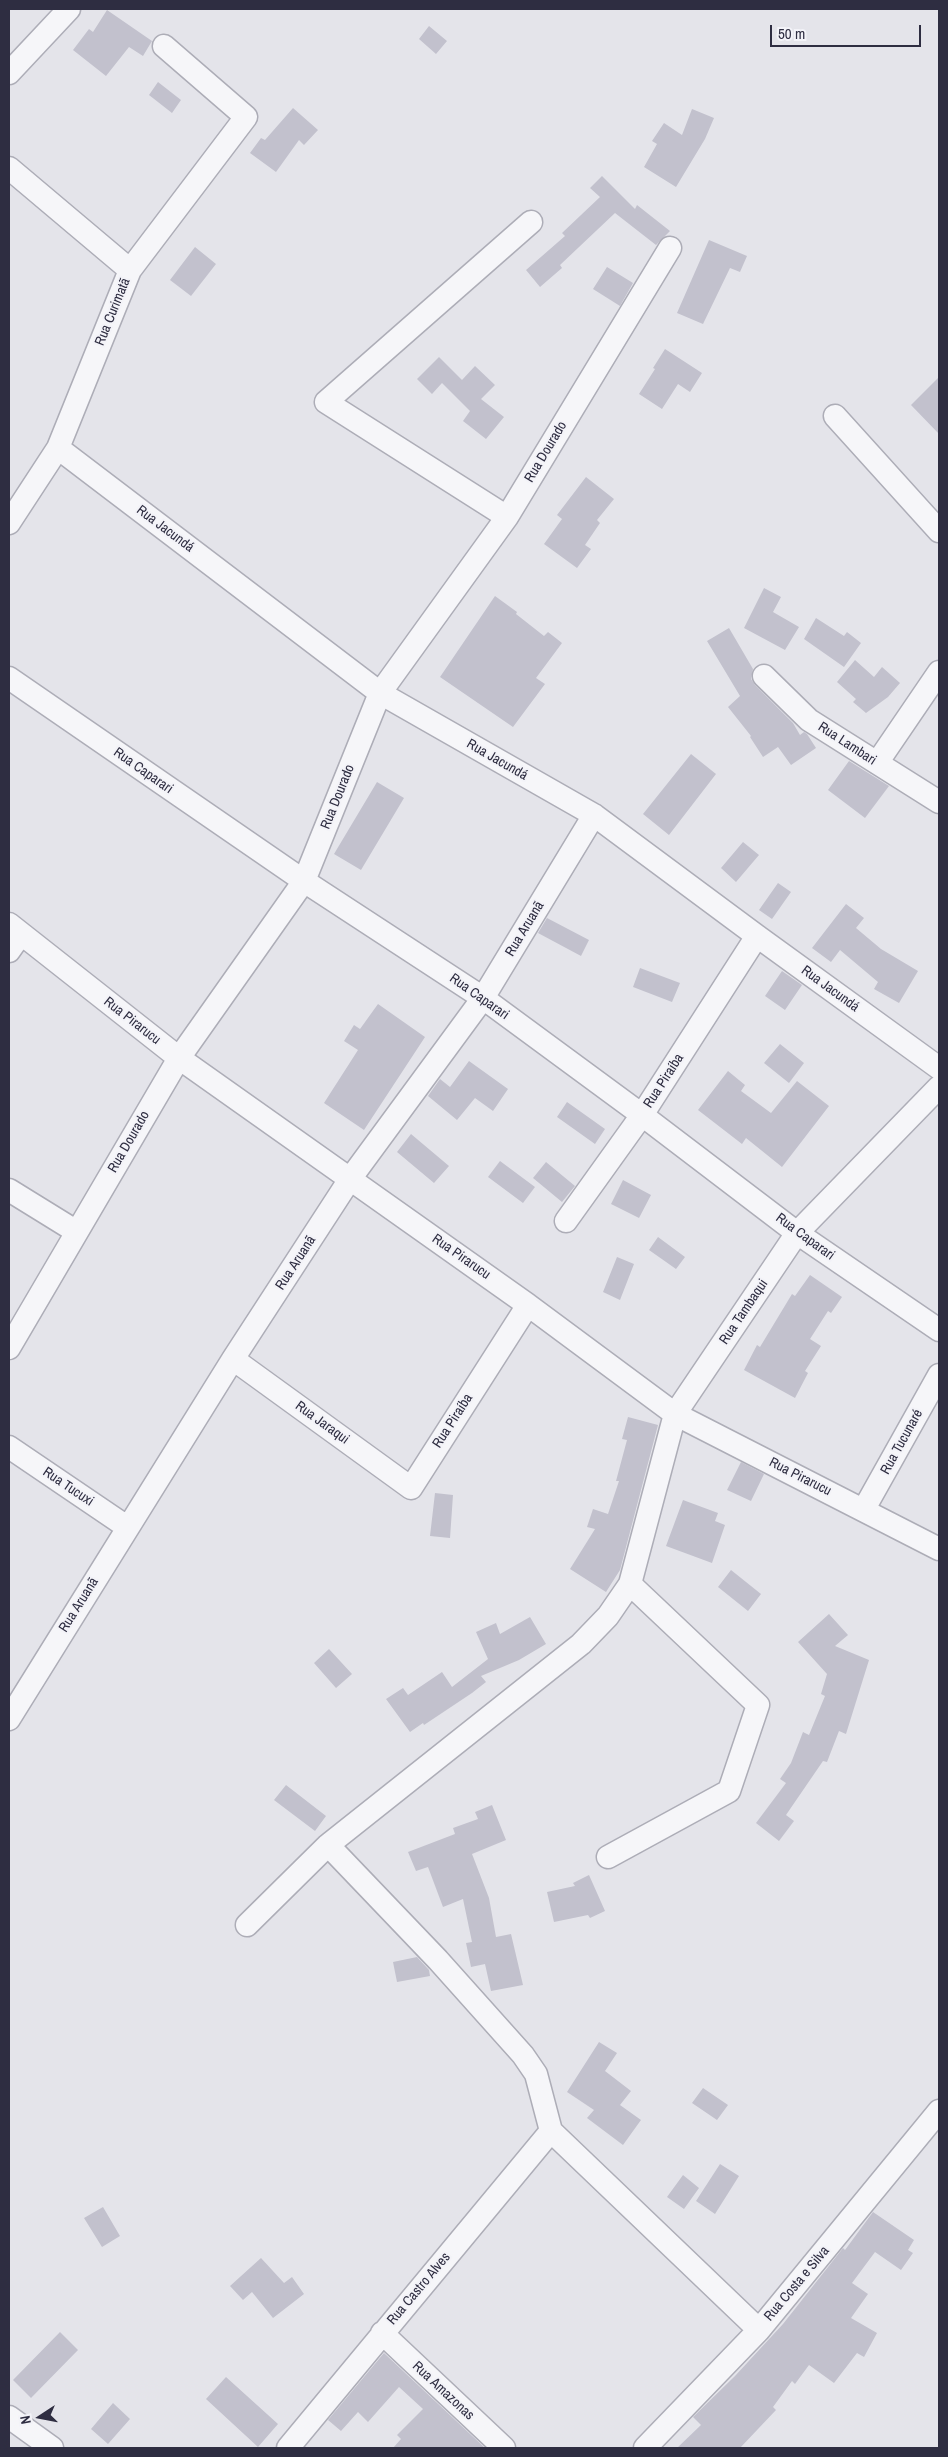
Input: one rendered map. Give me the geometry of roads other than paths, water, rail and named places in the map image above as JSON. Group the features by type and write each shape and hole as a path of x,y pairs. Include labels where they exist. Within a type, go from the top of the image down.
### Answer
{"street":[{"path":"9,74 69,9"},
{"name":"Rua Curimatã","path":"9,523 58,448 130,270 246,117 164,46"},
{"path":"9,168 130,270"},
{"path":"507,517 326,402 531,222"},
{"name":"Rua Dourado","path":"9,1348 179,1058 304,881 380,693 507,517 670,248"},
{"path":"835,416 939,531"},
{"name":"Rua Jacundá","path":"58,448 380,693 594,815 939,1068"},
{"path":"877,763 939,672"},
{"name":"Rua Lambari","path":"764,676 809,720 939,802"},
{"name":"Rua Caparari","path":"9,678 304,881 482,998 642,1115 797,1233 939,1330"},
{"name":"Rua Aruanã","path":"9,1719 233,1359 350,1179 482,998 594,815"},
{"name":"Rua Pirarucu","path":"13,936 179,1058 528,1304 676,1414 939,1549"},
{"name":"Rua Piraíba","path":"566,1221 642,1115 757,936"},
{"name":"Rua Tambaqui","path":"247,1925 328,1846 581,1644 608,1616 630,1584 676,1414 797,1233 939,1087"},
{"path":"9,1190 77,1232"},
{"name":"Rua Piraíba","path":"411,1488 528,1304"},
{"name":"Rua Jaraqui","path":"233,1359 411,1488"},
{"name":"Rua Tucunaré","path":"864,1509 939,1375"},
{"name":"Rua Tucuxi","path":"9,1447 127,1527"},
{"path":"608,1857 729,1791 758,1705 630,1584"},
{"path":"328,1846 438,1960 523,2055 536,2074 552,2131 759,2330"},
{"name":"Rua Costa e Silva","path":"645,2448 759,2330 939,2111"},
{"name":"Rua Castro Alves","path":"288,2448 552,2131"},
{"name":"Rua Amazonas","path":"382,2333 504,2448"},
{"path":"9,2417 52,2448"}]}
